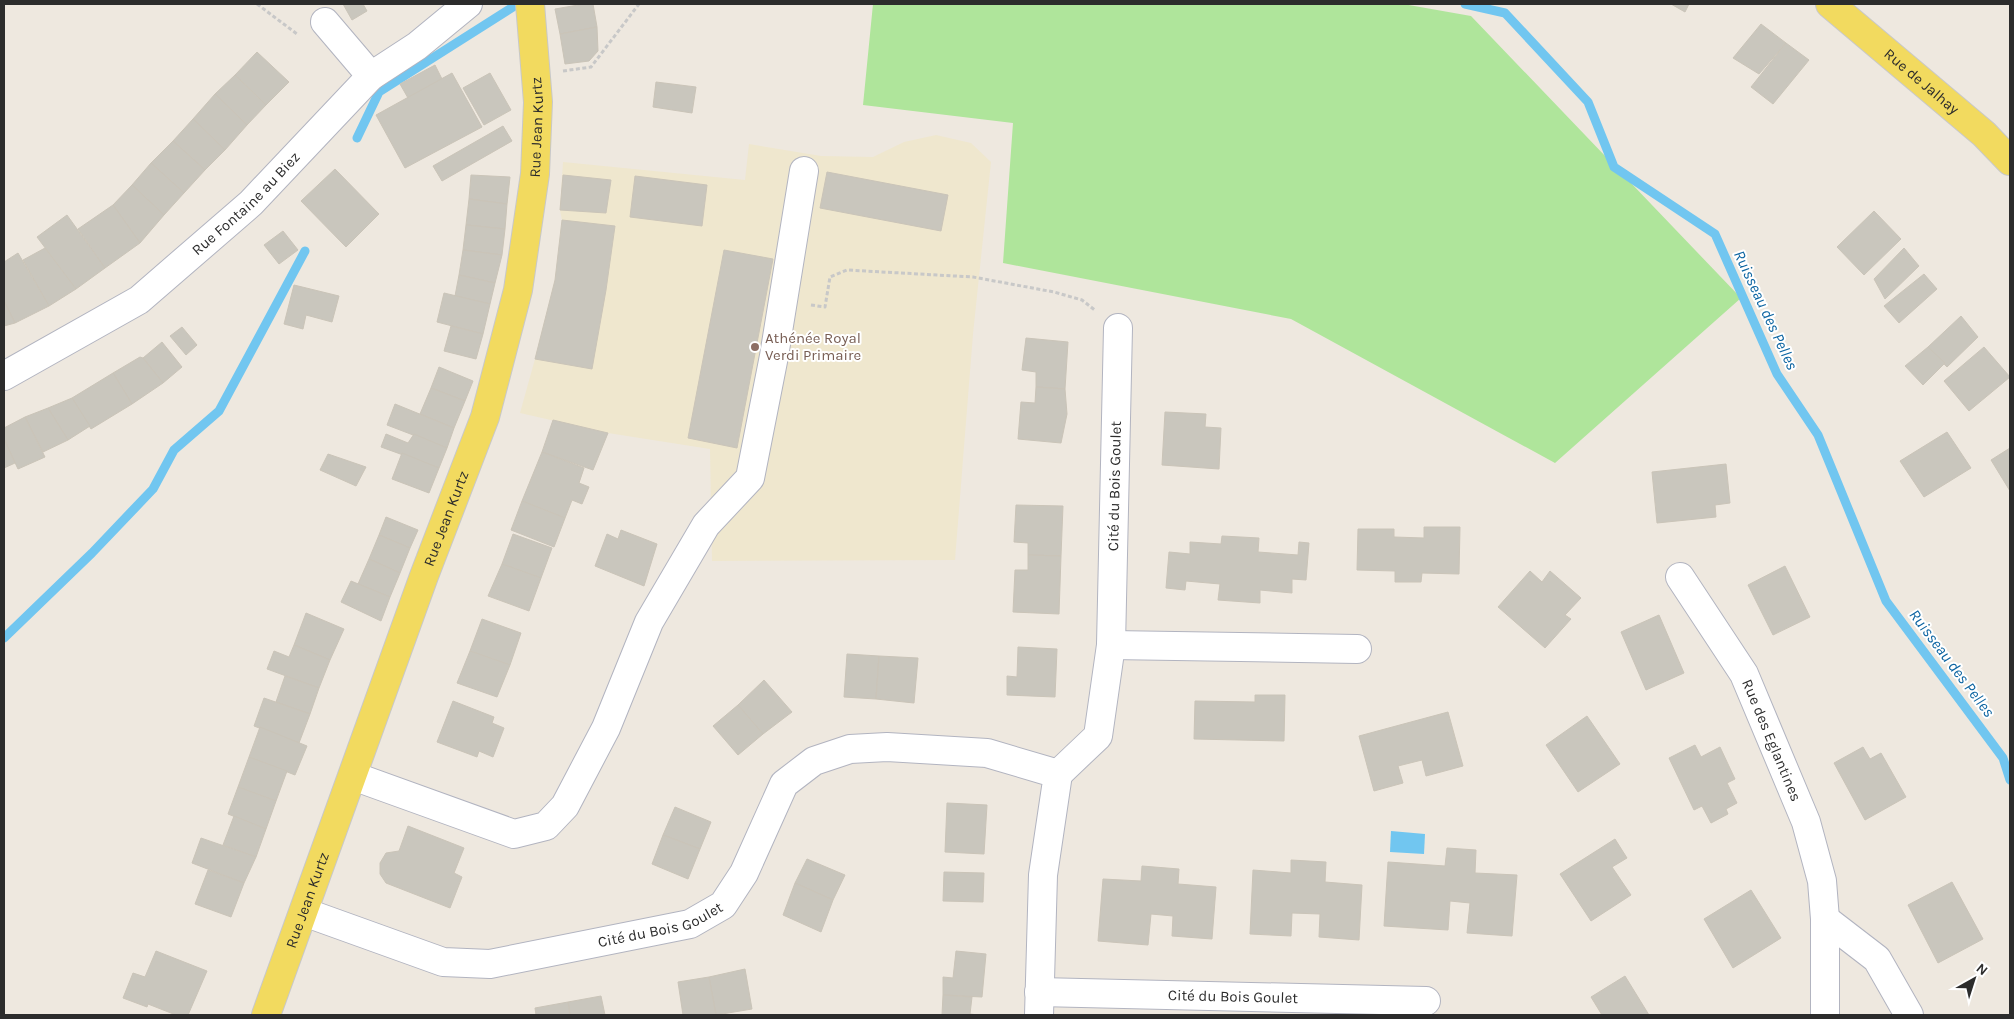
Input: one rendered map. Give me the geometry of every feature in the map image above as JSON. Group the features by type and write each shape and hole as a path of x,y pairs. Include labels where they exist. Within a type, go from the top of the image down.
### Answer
{"main road":[{"name":"Rue Jean Kurtz","path":"266,1015 424,576 485,417 516,299 535,174 538,102 530,4"},
{"name":"Rue de Jalhay","path":"1830,4 1984,134 2010,161"}],"street":[{"name":"Rue Fontaine au Biez","path":"4,376 139,300 250,202 371,76 417,46 468,4"},
{"path":"326,22 371,76"},
{"path":"353,776 514,834 546,826 565,806 606,728 649,622 706,524 750,478 774,356 804,171"},
{"name":"Cité du Bois Goulet","path":"1118,328 1111,645 1098,736 1058,774 1043,875 1039,1004 1426,1001"},
{"name":"Rue des Eglantines","path":"1680,577 1744,674 1806,822 1822,881 1826,919 1826,1015"},
{"path":"1111,645 1357,649"},
{"name":"Cité du Bois Goulet","path":"304,912 443,962 490,964 690,924 723,905 744,873 784,784 814,761 850,749 888,747 987,753 1058,774"},
{"path":"1826,919 1877,959 1909,1015"}],"path":[{"path":"536,75 591,67 639,4"},
{"path":"783,302 825,307 830,277 847,270 973,277 1054,292 1082,300 1118,328"}],"shaded area":[{"name":"Athénée Royal Verdi Primaire","path":"936,135 971,143 991,162 973,334 955,560 712,561 710,449 608,433 520,413 555,280 562,220 560,210 563,162 745,180 749,144 821,156 873,157 904,142"}],"green space":[{"path":"873,4 1403,4 1471,16 1741,298 1555,463 1291,319 1003,263 1013,123 863,105"}],"water":[{"path":"1391,831 1425,834 1424,854 1390,852"}],"building":[{"path":"343,4 363,4 367,11 352,20"},
{"path":"593,4 597,27 560,34 555,9"},
{"path":"1671,4 1689,4 1685,12"},
{"path":"1761,24 1786,43 1759,74 1733,58"},
{"path":"597,27 598,51 589,61 565,64 560,34"},
{"path":"1786,43 1809,60 1773,104 1751,87"},
{"path":"257,52 289,82 266,105 235,75"},
{"path":"435,65 442,79 408,98 400,84"},
{"path":"452,73 482,127 405,168 376,115"},
{"path":"490,73 511,110 484,125 463,88"},
{"path":"235,75 266,105 247,125 215,94"},
{"path":"656,82 696,87 692,113 653,107"},
{"path":"215,94 247,125 225,150 193,119"},
{"path":"193,119 225,150 205,170 173,141"},
{"path":"503,126 512,141 442,181 433,166"},
{"path":"173,141 205,170 184,193 151,163"},
{"path":"151,163 184,193 164,215 132,185"},
{"path":"335,169 379,214 346,247 301,201"},
{"path":"827,172 948,195 941,231 820,208"},
{"path":"471,175 510,177 507,204 469,199"},
{"path":"563,175 611,180 606,213 560,210"},
{"path":"635,176 707,185 702,226 630,217"},
{"path":"132,185 164,215 140,243 113,205"},
{"path":"469,199 507,204 505,229 466,225"},
{"path":"113,205 140,243 105,268 78,229"},
{"path":"1874,211 1901,239 1864,275 1837,247"},
{"path":"67,215 105,268 76,289 37,237"},
{"path":"562,220 615,226 592,369 535,359 555,280"},
{"path":"466,225 505,229 502,255 463,250"},
{"path":"283,231 298,250 279,264 264,245"},
{"path":"45,248 76,289 49,306 23,260"},
{"path":"1904,248 1919,266 1885,299 1874,279"},
{"path":"463,250 502,255 495,283 459,275"},
{"path":"724,250 773,259 737,448 688,438"},
{"path":"18,253 49,306 15,323 4,301 4,262"},
{"path":"1924,274 1937,289 1899,323 1884,306"},
{"path":"459,275 495,283 490,304 455,296"},
{"path":"294,285 339,296 332,322 306,315 303,329 284,324"},
{"path":"444,293 490,304 483,334 437,322"},
{"path":"4,301 15,323 4,326"},
{"path":"1961,316 1978,337 1947,367 1928,347"},
{"path":"451,326 483,334 476,359 444,351"},
{"path":"182,327 197,345 186,355 170,336"},
{"path":"1026,338 1068,342 1065,389 1036,387 1036,372 1022,370"},
{"path":"162,342 182,367 163,383 143,358"},
{"path":"1928,347 1945,363 1923,385 1905,366"},
{"path":"1984,347 2010,377 1969,411 1944,381"},
{"path":"140,357 143,358 163,383 132,404 113,373"},
{"path":"439,367 473,381 465,401 431,388"},
{"path":"113,373 132,404 91,429 72,398"},
{"path":"1036,387 1065,389 1067,414 1061,443 1018,439 1021,402 1035,403"},
{"path":"431,388 465,401 454,428 420,414"},
{"path":"72,398 90,426 68,440 48,408"},
{"path":"395,404 454,428 447,448 387,425"},
{"path":"48,408 68,440 43,452 25,417"},
{"path":"1165,412 1206,414 1205,427 1221,428 1219,469 1162,465"},
{"path":"25,417 45,457 18,469 4,439 4,428"},
{"path":"553,420 608,433 593,470 542,452"},
{"path":"1947,432 1971,468 1924,497 1900,461"},
{"path":"386,434 408,443 414,434 447,448 439,468 381,447"},
{"path":"4,439 15,463 4,468"},
{"path":"2010,448 2010,491 1991,460"},
{"path":"542,452 584,468 579,483 589,487 582,504 572,500 565,518 522,501"},
{"path":"402,453 439,468 429,493 392,479"},
{"path":"328,454 366,467 356,486 320,470"},
{"path":"1726,464 1730,503 1715,505 1716,517 1657,523 1652,472"},
{"path":"522,501 565,518 554,547 511,530"},
{"path":"1016,505 1063,506 1061,556 1028,555 1028,543 1014,542"},
{"path":"386,517 418,530 410,548 379,535"},
{"path":"1424,527 1460,527 1459,574 1422,573 1421,582 1395,582 1395,571 1357,570 1358,529 1394,529 1394,537 1424,538"},
{"path":"621,530 657,544 644,586 595,566 607,534 618,539"},
{"path":"513,534 552,548 541,578 502,564"},
{"path":"379,535 410,548 400,573 369,559"},
{"path":"1222,536 1259,538 1258,552 1298,555 1299,542 1309,543 1306,580 1292,579 1292,593 1260,590 1260,603 1218,600 1220,584 1186,581 1185,590 1166,588 1169,552 1190,554 1190,542 1221,544"},
{"path":"1028,555 1061,556 1059,614 1013,612 1015,570 1028,570"},
{"path":"369,559 400,573 390,597 358,584"},
{"path":"502,564 541,578 529,611 488,596"},
{"path":"1785,566 1810,617 1773,635 1748,585"},
{"path":"1530,571 1542,582 1550,571 1581,598 1565,615 1571,619 1545,648 1498,607"},
{"path":"351,581 390,597 381,621 341,602"},
{"path":"306,613 344,629 330,660 294,645"},
{"path":"1659,615 1684,673 1646,690 1621,632"},
{"path":"482,619 521,633 510,665 470,651"},
{"path":"294,645 330,660 319,688 267,669 274,651 289,657"},
{"path":"1018,647 1057,649 1055,697 1007,695 1007,676 1017,677"},
{"path":"470,651 510,665 497,697 457,683"},
{"path":"847,654 879,656 876,699 844,697"},
{"path":"879,656 918,658 914,703 876,699"},
{"path":"285,676 319,688 310,714 276,702"},
{"path":"764,680 792,712 763,734 738,705"},
{"path":"1255,695 1285,695 1284,741 1194,739 1195,701 1255,702"},
{"path":"264,698 310,714 299,743 254,726"},
{"path":"453,701 494,717 492,723 504,728 493,757 479,751 477,757 437,742"},
{"path":"738,705 763,734 738,755 713,726"},
{"path":"1448,712 1463,766 1426,776 1422,760 1398,766 1403,783 1374,791 1359,736"},
{"path":"1587,716 1620,764 1578,792 1546,745"},
{"path":"260,727 307,746 295,775 249,757"},
{"path":"1695,745 1701,757 1720,747 1735,779 1727,783 1737,803 1726,809 1728,814 1711,823 1702,806 1694,810 1669,758"},
{"path":"1863,747 1870,759 1881,753 1906,797 1865,820 1834,763"},
{"path":"249,757 287,771 276,801 238,787"},
{"path":"238,787 276,801 266,829 228,814"},
{"path":"947,803 987,805 984,854 945,852"},
{"path":"675,807 711,822 700,849 663,835"},
{"path":"234,816 266,829 256,857 223,845"},
{"path":"408,826 464,848 454,873 462,877 450,908 386,883 380,874 380,863 386,853 399,851"},
{"path":"663,835 700,849 688,879 652,864"},
{"path":"201,838 256,857 244,883 192,863"},
{"path":"1615,839 1627,858 1612,867 1631,895 1591,921 1560,874"},
{"path":"1447,848 1476,850 1475,873 1517,875 1512,936 1467,933 1470,903 1450,901 1448,930 1384,926 1388,862 1445,866"},
{"path":"807,859 845,875 833,900 795,883"},
{"path":"1291,860 1326,862 1325,882 1362,885 1359,940 1319,937 1320,914 1292,913 1291,936 1250,934 1253,870 1291,873"},
{"path":"1142,866 1179,869 1178,884 1216,887 1212,939 1172,936 1173,916 1151,914 1148,945 1098,941 1103,879 1141,881"},
{"path":"208,870 244,883 231,917 195,904"},
{"path":"944,872 984,873 983,902 943,901"},
{"path":"1952,882 1983,939 1938,963 1908,905"},
{"path":"795,883 833,900 821,932 783,915"},
{"path":"1751,890 1781,938 1733,968 1704,919"},
{"path":"156,951 207,971 188,1015 176,1015 148,1004 147,1007 123,998 133,973 145,977"},
{"path":"956,951 986,954 982,997 943,995 943,977 953,978"},
{"path":"745,969 752,1009 716,1015 709,977"},
{"path":"1625,976 1649,1015 1602,1015 1591,997"},
{"path":"709,977 716,1015 683,1015 678,982"},
{"path":"943,995 972,997 970,1014 978,1015 942,1015"},
{"path":"601,996 605,1015 570,1015 568,1002"},
{"path":"568,1002 570,1015 536,1015 535,1008"}],"waterway":[{"name":"Ruisseau des Pelles","path":"1465,4 1505,13 1588,102 1614,167 1715,234 1777,374 1818,435 1886,601 2003,758 2010,780"},
{"path":"357,138 379,92 513,7"},
{"path":"4,638 92,553 153,489 174,450 219,411 305,251"}],"place":[{"name":"Athénée Royal Verdi Primaire","path":"755,347"}]}
